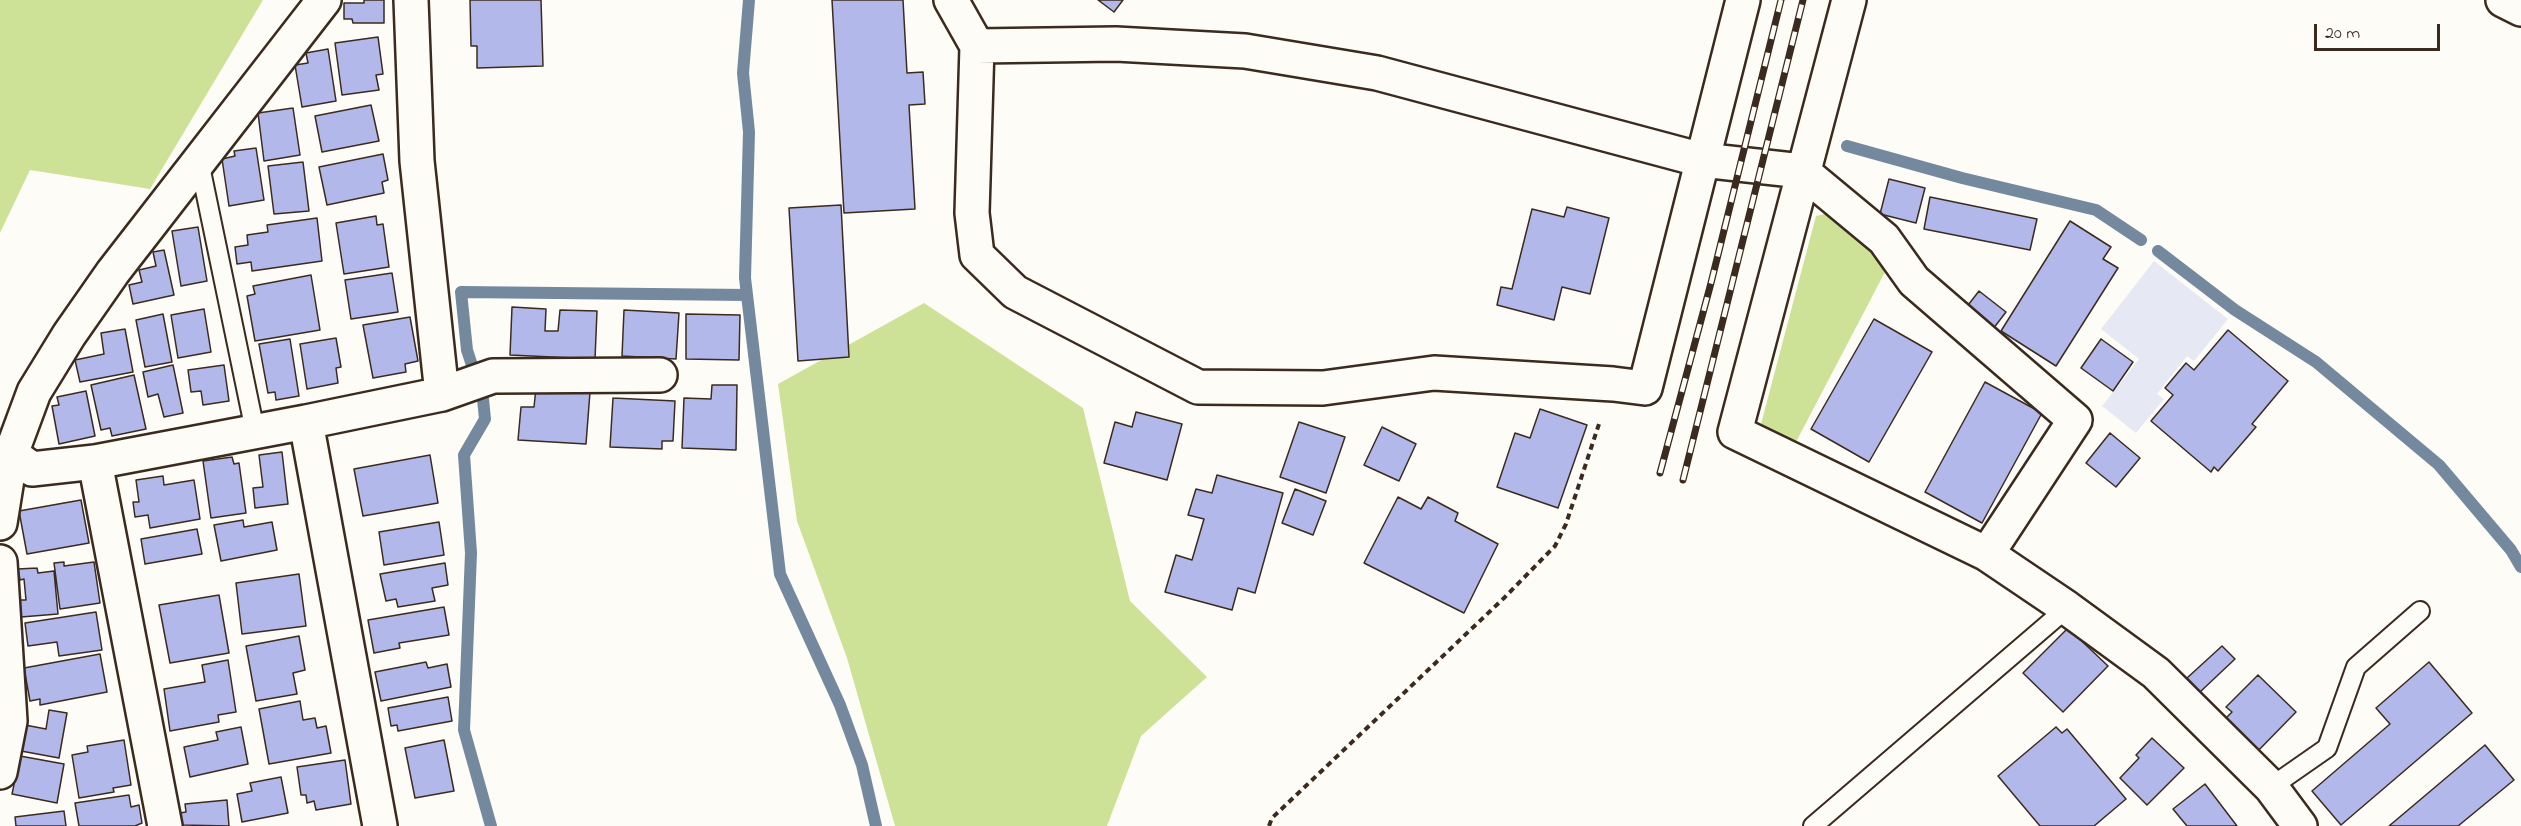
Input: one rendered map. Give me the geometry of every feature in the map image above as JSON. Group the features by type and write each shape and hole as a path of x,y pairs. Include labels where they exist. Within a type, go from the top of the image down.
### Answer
{"street":[{"path":"0,523 6,456 34,392 69,335 199,161 324,0"},
{"path":"411,0 417,161 442,394"},
{"path":"951,0 977,46 972,213 977,255 1015,292 1198,387 1323,388 1434,373 1645,388 1743,0"},
{"path":"1849,0 1802,171 1735,432 1987,554 2067,608 2156,673 2271,788 2300,826"},
{"path":"2503,0 2521,9"},
{"path":"977,46 1116,44 1245,51 1377,73 1702,159 1802,171 1884,239 1914,281 2075,420 1987,554"},
{"path":"6,456 32,470 95,462 442,394 493,376 660,375"},
{"path":"306,422 380,826"},
{"path":"95,462 165,826"},
{"path":"0,562 10,721 0,772"}],"lane":[{"path":"199,161 255,431"},
{"path":"1813,826 2067,608"},
{"path":"2271,788 2327,748 2356,667 2420,611"}],"path":[{"path":"1269,826 1272,818 1504,598 1555,546 1566,524 1613,384"}],"shaded area":[{"path":"2154,261 2228,319 2194,361 2187,356 2157,394 2164,399 2136,433 2102,406 2139,359 2101,329"}],"green space":[{"path":"0,0 263,0 150,189 30,170 0,233"},
{"path":"1838,211 1869,243 1885,272 1796,442 1761,424 1816,216"},
{"path":"924,303 1083,408 1130,601 1207,677 1141,736 1107,826 895,826 847,658 797,521 778,384"}],"building":[{"path":"364,0 384,0 384,23 353,23 352,19 344,19 344,3 364,3"},
{"path":"470,0 541,0 543,66 477,68 477,46 471,46"},
{"path":"832,0 903,0 907,73 923,72 925,104 909,105 915,209 844,213"},
{"path":"1098,0 1123,0 1114,12"},
{"path":"378,37 383,74 376,75 379,90 342,95 335,43"},
{"path":"328,49 336,101 302,107 295,65 308,63 306,53"},
{"path":"371,105 379,141 322,152 315,116"},
{"path":"293,108 300,155 264,161 258,113"},
{"path":"256,148 264,200 229,206 222,159 235,156 234,151"},
{"path":"383,154 388,180 382,182 384,193 327,205 319,167"},
{"path":"303,162 309,211 274,214 268,166"},
{"path":"1889,179 1925,188 1916,223 1880,214"},
{"path":"1930,197 2037,219 2030,250 1924,229"},
{"path":"841,205 849,357 798,361 789,208"},
{"path":"1567,207 1609,218 1590,294 1562,287 1554,320 1497,305 1501,287 1512,289 1532,209 1564,217"},
{"path":"376,216 377,225 383,224 389,267 344,274 336,223"},
{"path":"317,218 322,261 252,271 251,262 237,264 235,247 248,245 247,235 268,232 267,225"},
{"path":"2070,221 2111,247 2103,259 2118,268 2056,366 2001,331"},
{"path":"198,227 207,281 181,286 172,231"},
{"path":"164,250 174,295 133,304 129,285 142,282 139,270 156,266 153,252"},
{"path":"392,273 398,312 351,319 345,280"},
{"path":"311,275 320,330 255,341 247,296 255,294 253,286"},
{"path":"1979,291 2006,312 1993,329 1965,309"},
{"path":"512,307 546,309 545,331 558,331 560,310 597,311 595,359 510,355"},
{"path":"204,309 211,352 178,358 171,315"},
{"path":"624,310 679,313 676,359 622,356"},
{"path":"163,314 172,362 145,367 136,320"},
{"path":"686,314 740,315 739,360 686,359"},
{"path":"410,317 418,361 405,364 406,372 373,378 363,325"},
{"path":"1874,319 1932,352 1869,462 1811,429"},
{"path":"125,329 133,372 80,382 75,360 104,354 101,333"},
{"path":"2228,330 2288,381 2252,424 2256,427 2218,471 2214,467 2211,472 2151,421 2173,395 2165,388 2186,363 2194,370"},
{"path":"336,338 341,367 336,368 338,383 307,389 300,344"},
{"path":"290,339 299,396 276,400 275,392 268,393 259,344"},
{"path":"2101,339 2133,362 2113,391 2081,368"},
{"path":"173,365 183,413 164,417 158,394 148,397 143,372"},
{"path":"224,365 229,401 203,405 201,391 191,392 188,370"},
{"path":"134,375 146,429 112,436 110,428 101,430 91,385"},
{"path":"1985,382 2042,413 1982,523 1925,492"},
{"path":"712,385 737,385 736,450 682,448 684,398 711,399"},
{"path":"536,388 590,392 586,444 518,440 521,407 534,407"},
{"path":"86,391 95,436 59,444 52,406 59,405 57,397"},
{"path":"613,398 675,401 673,441 662,441 662,449 610,447"},
{"path":"1540,409 1587,425 1558,508 1497,487 1515,433 1530,438"},
{"path":"1136,412 1182,424 1167,480 1104,463 1115,422 1132,427"},
{"path":"1299,422 1345,437 1326,493 1280,477"},
{"path":"1382,427 1416,444 1399,481 1364,465"},
{"path":"2110,433 2140,458 2116,487 2086,463"},
{"path":"282,452 288,504 255,508 253,488 263,487 259,455"},
{"path":"430,455 438,503 363,516 354,469"},
{"path":"232,457 234,464 239,463 246,513 211,518 203,461"},
{"path":"1217,475 1283,493 1255,593 1238,588 1232,610 1165,592 1176,555 1192,560 1204,519 1188,515 1196,489 1212,493"},
{"path":"163,476 164,485 194,480 200,519 150,528 148,515 135,517 133,502 139,502 136,480"},
{"path":"1295,489 1326,501 1313,535 1282,523"},
{"path":"1398,497 1421,509 1428,497 1458,513 1455,521 1498,544 1464,613 1364,563"},
{"path":"81,500 89,543 27,554 19,511"},
{"path":"243,520 244,527 272,522 277,550 221,561 214,525"},
{"path":"439,522 444,555 384,565 379,532"},
{"path":"197,529 202,554 145,564 141,539"},
{"path":"64,562 64,566 94,562 100,603 60,609 54,563"},
{"path":"445,563 448,585 432,588 435,601 398,607 396,599 386,601 380,574"},
{"path":"37,568 38,573 54,571 58,614 21,617 20,600 26,600 24,579 20,580 18,569"},
{"path":"299,574 306,626 242,634 236,583"},
{"path":"219,595 229,653 170,663 159,605"},
{"path":"444,607 449,635 399,643 400,648 374,653 368,620"},
{"path":"96,612 102,650 59,656 57,642 28,646 25,623"},
{"path":"2068,628 2108,666 2063,712 2023,673"},
{"path":"299,636 305,670 293,673 297,694 256,701 246,646"},
{"path":"2222,646 2235,659 2200,692 2187,678"},
{"path":"100,654 107,692 40,705 40,699 30,701 24,668"},
{"path":"228,660 236,712 218,715 219,722 170,731 164,689 205,682 202,665"},
{"path":"426,662 428,668 447,664 451,687 381,701 375,672"},
{"path":"2429,662 2472,713 2341,825 2312,791 2390,724 2376,708"},
{"path":"2258,675 2296,712 2252,757 2219,725 2232,712 2226,707"},
{"path":"448,697 452,721 398,731 397,725 391,726 388,708"},
{"path":"300,701 303,720 315,718 317,728 326,726 331,753 269,764 259,709"},
{"path":"49,710 67,713 59,758 21,751 25,725 46,729"},
{"path":"241,727 248,764 190,777 184,747 218,740 216,732"},
{"path":"2056,727 2062,733 2067,729 2126,799 2094,826 2040,826 1998,776"},
{"path":"2152,738 2184,768 2147,805 2120,778 2139,758 2136,755"},
{"path":"124,740 131,785 113,788 114,792 79,798 72,755 88,752 87,746"},
{"path":"444,740 454,791 415,798 405,748"},
{"path":"2485,745 2514,780 2458,826 2389,826"},
{"path":"20,756 64,764 57,803 12,794"},
{"path":"345,760 351,804 316,810 314,801 307,803 306,795 301,795 297,767"},
{"path":"281,777 288,813 242,822 237,794 252,791 250,783"},
{"path":"2205,784 2237,826 2187,826 2173,809"},
{"path":"129,795 131,807 139,805 142,823 135,826 79,826 75,803"},
{"path":"227,800 229,826 182,825 180,813 186,812 185,804"},
{"path":"64,811 66,826 16,826 15,817"}],"waterway":[{"path":"749,0 743,73 749,132 745,278 780,574 840,705 862,765 876,826"},
{"path":"1847,146 1962,178 2096,210 2141,240"},
{"path":"2158,251 2235,310 2316,362 2439,465 2511,550 2521,567"},
{"path":"491,826 464,730 471,553 464,455 485,419 483,399 467,350 461,292 747,295"}],"railway":[{"path":"1660,473 1711,283 1781,0"},
{"path":"1683,480 1803,0"}]}
